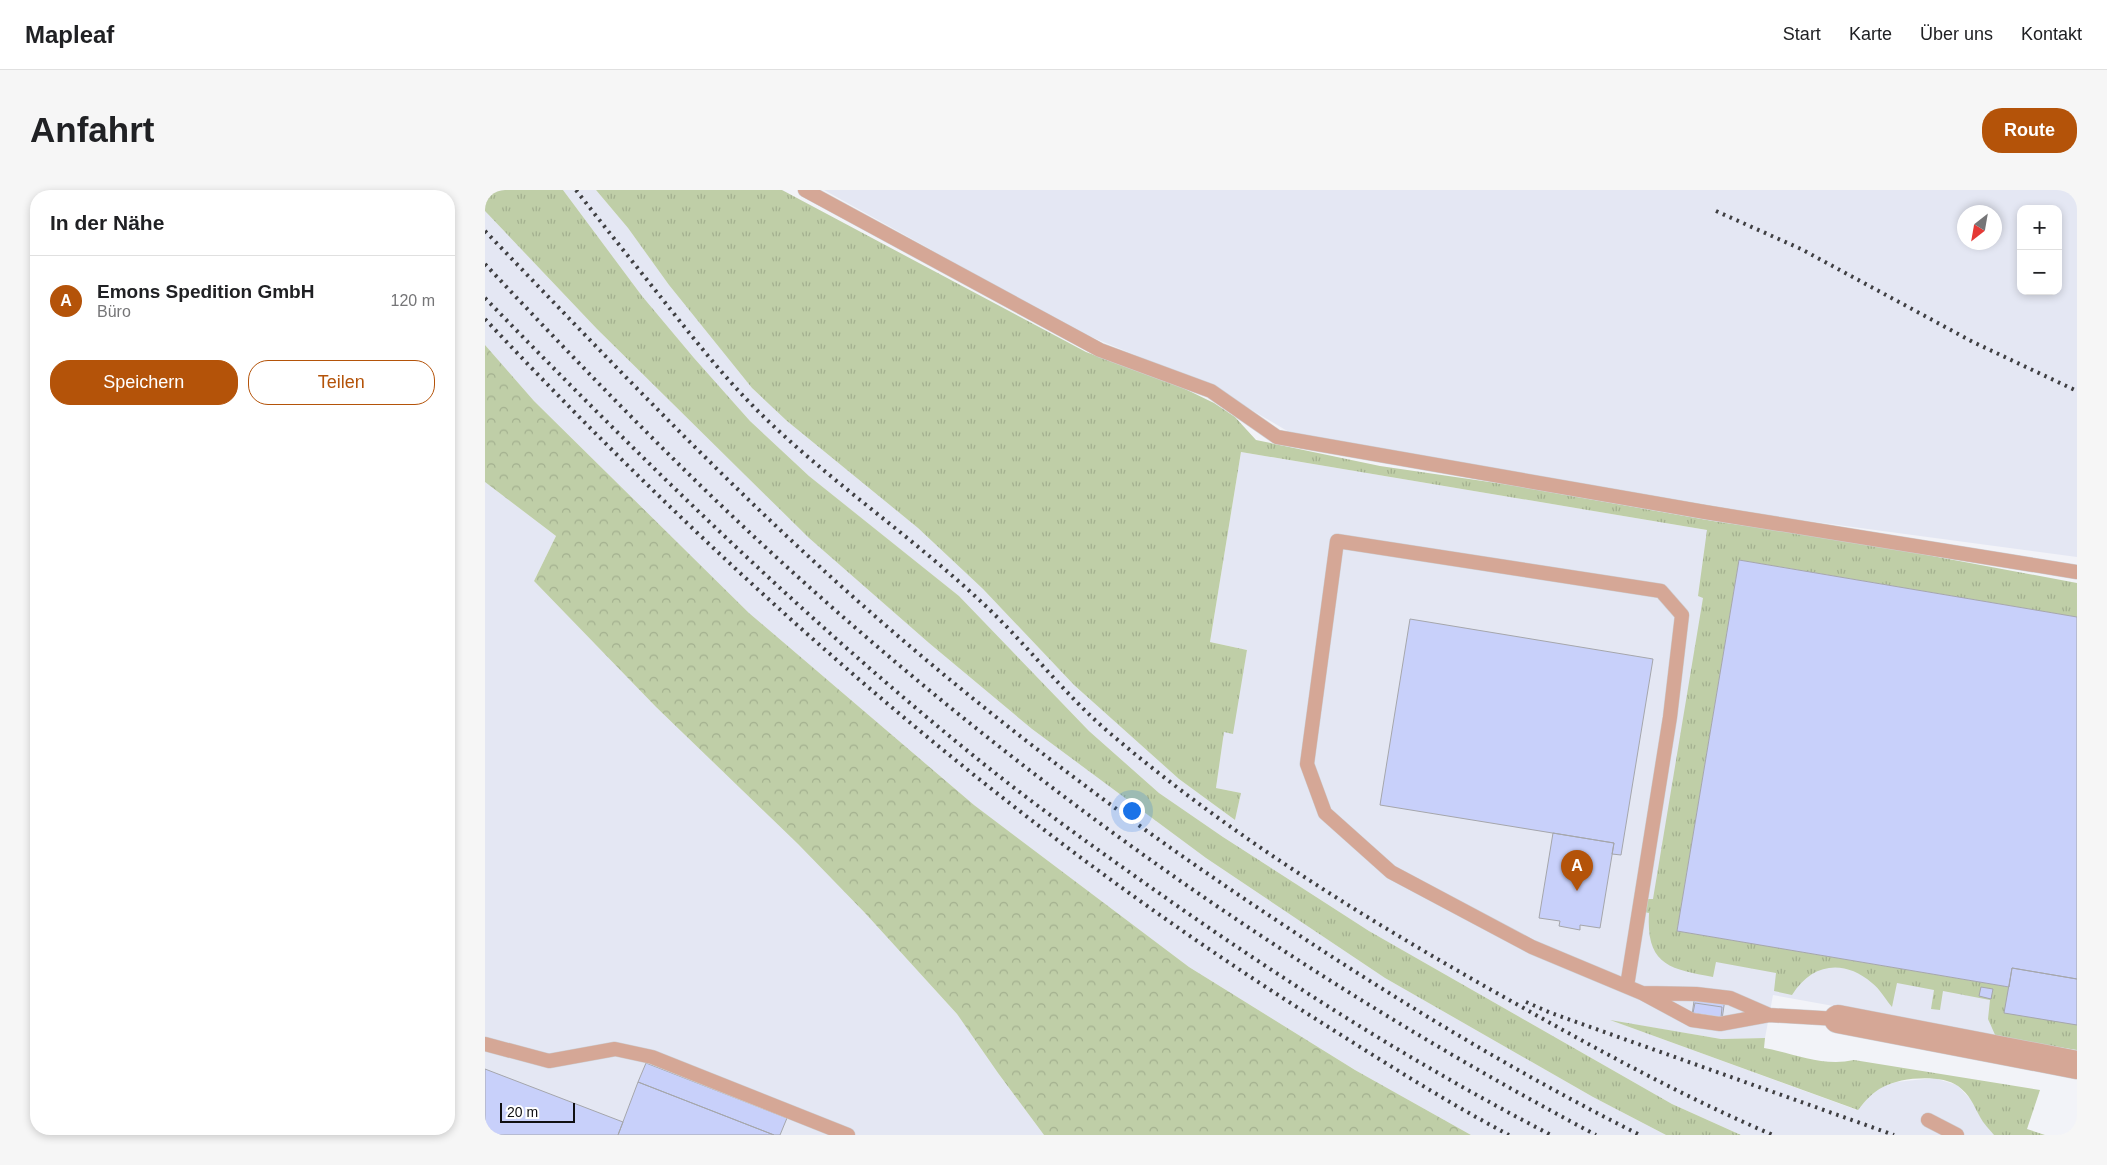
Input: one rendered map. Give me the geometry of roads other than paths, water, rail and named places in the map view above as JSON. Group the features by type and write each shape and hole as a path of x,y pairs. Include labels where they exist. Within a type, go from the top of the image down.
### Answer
{"street":[{"path":"1838,1019 2077,1065"}],"lane":[{"path":"805,190 1100,350 1211,391 1277,437 1705,512 2077,572"},
{"path":"1627,986 1670,717 1682,615 1661,591 1337,541 1307,764 1325,813 1391,872 1532,947 1627,986 1692,1020 1720,1024 1769,1015 1838,1019"},
{"path":"1642,993 1696,994 1731,998 1769,1015"},
{"path":"485,1044 549,1061 615,1048 652,1057 848,1135"},
{"path":"1929,1120 1957,1135"}],"railway":[{"path":"576,190 702,348 764,417 789,441 976,597 1011,631 1094,719 1159,773 1305,878 1407,941 1608,1055 1773,1135"},
{"path":"1716,211 1801,249 1973,342 2077,391"},
{"path":"485,231 650,402 777,527 927,661 1038,750 1211,876 1360,975 1498,1059 1640,1135"},
{"path":"485,264 563,347 724,509 808,586 899,665 992,741 1088,814 1185,884 1285,952 1387,1016 1490,1077 1596,1135"},
{"path":"485,298 605,420 790,598 919,711 985,765 1069,829 1156,891 1300,989 1399,1050 1551,1135"},
{"path":"485,319 579,417 775,605 876,694 980,780 1087,863 1198,941 1384,1062 1509,1135"},
{"path":"1526,1002 1551,1013 1894,1135"}],"place":[{"name":"Emons Spedition GmbH","path":"1577,891"}]}
